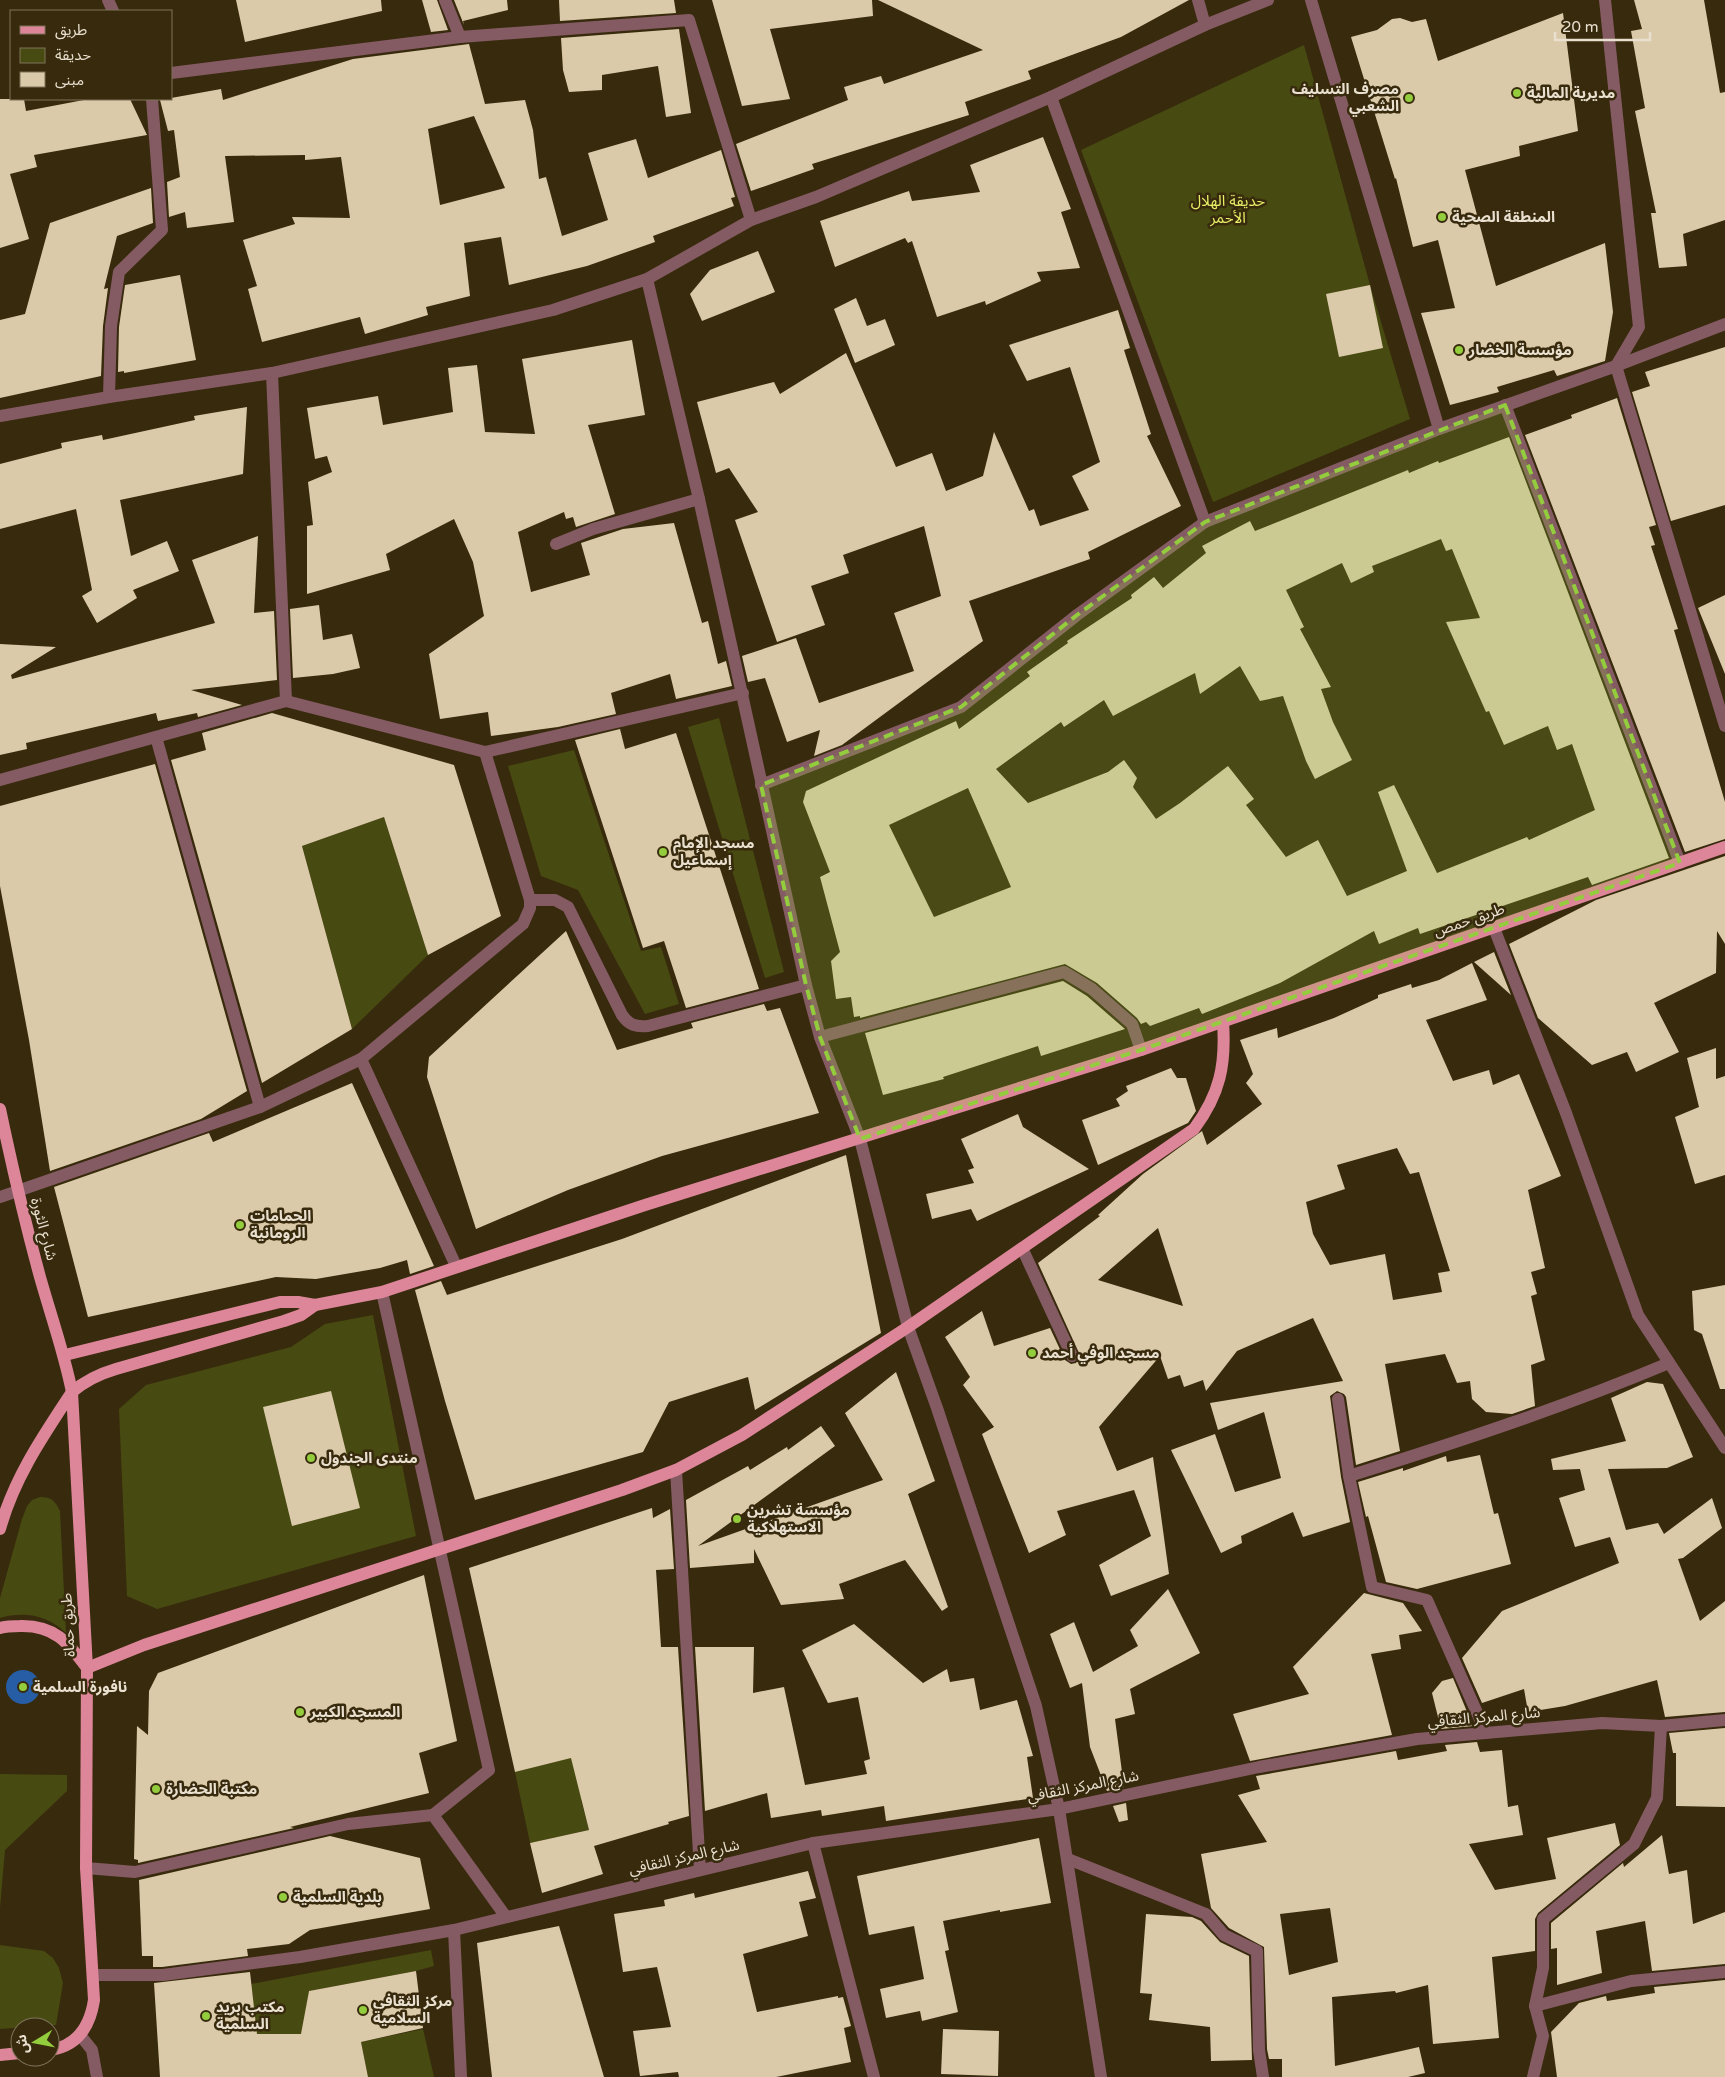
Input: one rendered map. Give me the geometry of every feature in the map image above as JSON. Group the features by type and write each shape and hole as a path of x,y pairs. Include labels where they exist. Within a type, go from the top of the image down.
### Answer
{"main road":[{"name":"طريق حمص","path":"315,1305 382,1292 645,1205 1141,1050 1725,847"},
{"path":"0,1628 33,1626 54,1632 70,1646 86,1668 144,1646 622,1490 676,1470 742,1434 908,1327 1194,1129 1205,1113 1220,1079 1224,1060 1222,1022"},
{"name":"شارع الثورة","path":"0,1109 17,1192 41,1280 65,1355 72,1392"},
{"path":"65,1355 280,1302 298,1302 315,1305"},
{"path":"0,1529 15,1485 26,1464 72,1392 96,1375 284,1321 301,1315 315,1305"},
{"name":"طريق حماة","path":"72,1392 86,1668 86,1868 94,1975 92,2014 87,2026 80,2035"},
{"path":"60,2047 69,2044 80,2035"}],"street":[{"path":"445,0 460,37"},
{"path":"1198,0 1204,25"},
{"path":"0,416 109,397 272,374 553,310 647,280 751,220 816,198 1051,97 1204,25 1268,0"},
{"path":"1310,0 1439,428"},
{"path":"1605,0 1639,327 1616,366 1725,726"},
{"path":"172,73 460,37 689,20 751,220"},
{"path":"1051,97 1205,522"},
{"path":"109,397 111,326 119,272 162,230 152,100"},
{"path":"647,280 699,499 806,985 820,1037 860,1139 908,1327 938,1408 1036,1706 1068,1859 1101,2077"},
{"path":"761,785 961,707 1076,615 1205,522 1439,428 1616,366 1725,324"},
{"path":"272,374 286,701"},
{"path":"1505,405 1680,862"},
{"path":"556,544 593,529 699,499"},
{"path":"0,780 286,701 485,752 742,693"},
{"path":"156,737 260,1107"},
{"path":"0,1197 260,1107 361,1059 523,924 530,908 530,900 485,752"},
{"path":"530,900 555,900 568,907 622,1015 633,1026 648,1026 806,985"},
{"path":"1494,928 1566,1113 1638,1315 1725,1446"},
{"path":"820,1037 1064,972 1092,988 1132,1024 1141,1050"},
{"path":"361,1059 456,1266"},
{"path":"1022,1248 1072,1356"},
{"path":"86,1868 135,1872 348,1824 433,1815 489,1770 382,1292"},
{"path":"1350,1476 1487,1432 1593,1395 1669,1363"},
{"path":"1338,1398 1350,1476 1372,1586 1427,1600 1486,1733"},
{"path":"676,1470 700,1870"},
{"name":"شارع المركز الثقافي","path":"94,1975 163,1975 300,1957 454,1930 813,1843 1059,1809 1259,1767 1408,1741 1602,1723 1660,1726 1725,1720"},
{"path":"1533,2077 1543,2036 1535,2006 1543,1968 1543,1919 1634,1844 1658,1798 1660,1726"},
{"path":"433,1815 506,1916"},
{"path":"813,1843 874,2077"},
{"path":"1068,1859 1206,1914 1224,1935 1257,1950 1258,2050 1263,2077"},
{"path":"454,1930 461,2077"},
{"path":"1535,2006 1631,1981 1725,1972"},
{"path":"80,2035 92,2050 97,2077"}],"highlighted area":[{"path":"1505,405 1680,863 1141,1050 860,1139 820,1037 806,985 761,785 961,707 1077,615 1205,522"}],"green space":[{"name":"حديقة الهلال الأحمر","path":"1304,45 1370,285 1410,419 1213,502 1081,150"},
{"path":"719,718 784,972 765,978 688,727"},
{"path":"574,750 641,951 661,947 679,1004 645,1014 578,890 541,876 508,766"},
{"path":"384,817 428,955 352,1029 302,846"},
{"path":"373,1315 416,1536 157,1609 127,1596 119,1409 146,1385 291,1347 325,1324"},
{"path":"40,1497 53,1500 60,1511 66,1633 44,1618 18,1615 0,1618 0,1598 22,1519 27,1506 32,1500"},
{"path":"601,1750 611,1792 581,1800 589,1830 530,1843 515,1772"},
{"path":"0,1774 67,1775 67,1791 5,1850 0,1908"},
{"path":"0,1945 44,1951 53,1958 59,1968 63,1983 57,2017 10,2017 10,2028 0,2029"},
{"path":"431,1950 434,1966 309,1991 301,2039 280,2034 257,2034 251,1984"},
{"path":"423,2029 434,2077 368,2077 361,2042"}],"water":[{"name":"نافورة السلمية","path":"23,1670 30,1671 35,1675 39,1680 39,1694 35,1699 30,1703 23,1704 16,1703 11,1699 7,1694 6,1687 7,1680 11,1675 16,1671"}],"building":[{"path":"236,0 381,0 382,11 245,42"},
{"path":"422,0 437,0 448,30 431,32"},
{"path":"454,0 507,0 508,10 463,21 464,25"},
{"path":"559,0 674,0 676,13 560,21"},
{"path":"712,0 872,0 873,16 770,29 790,99 742,106"},
{"path":"878,0 1189,0 1121,37 1028,71 1031,79 965,102 969,115 812,164 814,169 751,191 736,144 848,100 844,87 881,76 884,84 983,50"},
{"path":"1634,0 1704,0 1720,93 1725,92 1725,220 1683,234 1687,266 1659,268 1651,213 1656,213 1635,111 1645,108 1631,31 1642,29"},
{"path":"1563,13 1578,131 1519,146 1520,156 1465,170 1496,286 1605,243 1613,312 1605,361 1557,376 1554,370 1497,387 1499,392 1450,405 1421,313 1455,308 1438,240 1413,247 1396,178 1351,37 1377,30 1392,19 1400,18 1412,22 1426,19 1438,61"},
{"path":"679,29 691,113 666,117 658,66 602,75 602,90 569,92 563,70 561,38"},
{"path":"469,44 485,104 525,100 533,130 539,179 546,177 562,236 608,220 588,153 636,139 648,178 721,150 735,197 731,198 734,206 653,236 655,242 587,266 509,285 501,237 464,243 470,296 426,307 428,315 365,334 360,317 262,342 248,289 257,286 243,240 295,224 292,217 350,218 341,157 305,160 305,155 225,156 234,222 187,228 185,212 169,217 167,182 180,177 174,130 168,131 160,100 172,100 172,98 221,89 223,100 353,59","holes":["474,116 505,188 440,205 428,129"]},
{"path":"0,99 24,100 26,111 84,100 130,100 147,135 34,155 37,167 10,174 29,239 0,248"},
{"path":"1043,137 1071,209 1061,212 1080,268 1037,272 1041,281 986,305 985,301 937,317 912,241 908,243 905,238 835,267 820,221 909,191 912,201 980,192 970,165"},
{"path":"151,188 153,223 117,236 104,289 108,288 103,326 101,376 0,398 0,320 25,314 50,223"},
{"path":"758,251 775,292 702,321 690,294 710,270"},
{"path":"180,275 196,360 124,373 124,371 118,372 119,327 125,285"},
{"path":"1370,285 1383,348 1339,357 1326,294"},
{"path":"856,298 867,326 885,319 895,345 855,363 834,309"},
{"path":"1118,310 1130,348 1124,350 1151,434 1147,436 1181,506 1088,552 1090,559 969,601 983,641 842,745 814,756 820,730 787,742 765,678 748,682 742,656 796,638 819,703 914,671 894,613 941,596 924,526 843,555 849,573 811,586 825,625 777,642 735,520 758,512 729,468 716,473 697,402 774,382 780,394 846,353 896,467 932,453 946,491 983,476 994,432 1029,511 1034,509 1040,526 1089,510 1072,476 1100,462 1070,367 1027,381 1009,345"},
{"path":"632,340 645,415 588,425 615,514 576,527 573,517 566,519 564,512 518,532 531,592 590,575 581,543 623,529 674,523 702,623 708,621 718,664 726,661 732,686 676,699 670,674 611,693 616,714 558,727 491,736 488,712 440,719 429,654 484,616 473,562 454,519 386,554 390,570 307,594 307,526 313,525 308,482 332,472 327,456 315,459 307,408 378,396 383,425 453,412 448,368 477,365 485,432 535,434 522,359"},
{"path":"1725,347 1725,505 1671,521 1632,392 1650,386 1645,372"},
{"path":"1617,398 1656,525 1649,527 1655,545 1651,546 1678,629 1674,630 1725,802 1725,839 1685,852 1525,435 1572,418 1571,415"},
{"path":"247,407 243,474 120,500 131,556 167,541 179,571 133,590 137,598 97,623 82,596 92,590 76,509 0,529 0,464 62,448 61,443 102,435 103,440 195,420 194,416"},
{"path":"1509,437 1669,858 1592,885 1588,877 1420,934 1418,928 1379,944 1374,931 1280,983 1202,1014 1199,1008 1150,1026 1146,1022 1141,1024 1137,1018 1097,983 1065,964 860,1018 860,1016 854,1017 851,997 836,999 831,961 840,952 820,877 830,872 803,802 806,791 956,721 959,729 1030,676 1027,672 1068,643 1067,641 1132,598 1131,595 1154,577 1163,588 1206,553 1202,546 1250,521 1255,531 1408,470 1409,473 1438,461 1439,463","holes":["1441,539 1446,551 1452,549 1480,618 1446,622 1486,712 1489,711 1504,745 1548,726 1557,750 1572,744 1595,810 1529,840 1527,837 1437,873 1394,785 1378,792 1407,871 1347,896 1318,840 1286,857 1246,805 1254,799 1228,766 1156,819 1133,787 1137,778 1124,760 1108,772 1028,803 996,769 1061,722 1064,727 1104,700 1113,716 1195,673 1200,694 1240,666 1260,701 1283,696 1306,761 1315,779 1352,760 1333,722 1321,689 1331,687 1300,629 1304,627 1286,590 1342,563 1351,583 1374,572 1372,566","968,788 1011,887 934,917 889,825"]},
{"path":"258,536 254,613 274,611 277,680 191,690 242,705 198,717 197,713 158,721 156,713 26,743 27,749 0,755 0,644 56,647 11,675 12,679 215,623 192,560"},
{"path":"1725,595 1725,674 1698,608"},
{"path":"319,605 323,640 352,634 360,668 333,674 293,678 290,609"},
{"path":"272,713 454,765 501,916 428,955 384,817 302,846 352,1029 262,1083 171,760 206,750 202,733"},
{"name":"مسجد الإمام إسماعيل","path":"620,729 625,749 676,733 759,989 686,1008 664,941 643,948 575,740"},
{"path":"155,764 247,1091 201,1119 50,1171 29,1040 0,886 0,806"},
{"path":"1725,856 1725,944 1717,931 1716,973 1654,1003 1679,1052 1636,1072 1627,1052 1592,1065 1538,1018 1509,944 1596,900"},
{"path":"566,931 617,1050 693,1028 691,1023 764,1004 767,1011 780,1008 819,1113 662,1156 568,1190 476,1229 427,1077 429,1057"},
{"path":"1494,952 1511,995 1474,962"},
{"path":"1472,963 1487,1000 1426,1020 1453,1081 1489,1070 1493,1085 1519,1074 1561,1176 1528,1190 1545,1268 1531,1272 1537,1294 1531,1296 1545,1360 1531,1365 1535,1406 1512,1414 1486,1412 1472,1399 1470,1381 1457,1383 1445,1354 1385,1364 1400,1451 1356,1465 1346,1397 1337,1391 1330,1396 1341,1477 1350,1522 1303,1537 1293,1512 1241,1536 1242,1543 1221,1553 1171,1450 1215,1434 1235,1492 1281,1478 1264,1412 1218,1430 1210,1403 1343,1381 1313,1318 1237,1351 1206,1391 1203,1380 1184,1387 1180,1375 1168,1379 1160,1356 1099,1427 1117,1471 1153,1457 1169,1574 1111,1596 1099,1565 1151,1536 1134,1490 1057,1511 1066,1535 1029,1553 982,1434 994,1427 963,1385 970,1377 945,1337 982,1311 994,1346 1050,1328 1065,1360 1071,1364 1076,1363 1080,1357 1079,1353 1038,1263 1100,1216 1098,1215 1143,1174 1202,1131 1207,1145 1262,1104 1246,1083 1253,1074 1240,1040 1277,1028 1278,1038 1334,1018 1378,998 1378,995 1411,984 1412,988 1439,980","holes":["1397,1148 1410,1174 1419,1172 1450,1271 1438,1273 1442,1292 1393,1300 1385,1254 1330,1265 1313,1234 1306,1202 1345,1189 1337,1165","1158,1228 1183,1306 1098,1280"]},
{"path":"1063,981 1087,996 1125,1029 1041,1056 1038,1046 943,1077 944,1079 883,1095 865,1033"},
{"path":"1716,1048 1716,1079 1725,1076 1725,1175 1695,1184 1675,1117 1699,1107 1687,1058"},
{"path":"1171,1068 1177,1078 1186,1078 1196,1111 1188,1123 1098,1165 1082,1120 1120,1106 1116,1099 1128,1091 1126,1086"},
{"name":"الحمامات الرومانية","path":"352,1083 434,1266 410,1274 407,1260 380,1268 316,1279 276,1277 88,1317 54,1187 209,1133 213,1142"},
{"path":"1018,1114 1023,1127 1089,1169 977,1221 971,1209 932,1219 926,1194 974,1183 968,1170 974,1168 961,1139"},
{"path":"846,1155 881,1333 755,1410 748,1377 669,1402 643,1452 475,1500 445,1401 415,1290 441,1281 447,1295 622,1239"},
{"path":"1725,1285 1725,1389 1720,1389 1702,1334 1694,1330 1692,1291"},
{"path":"896,1372 935,1481 908,1494 948,1607 942,1611 905,1560 839,1584 844,1599 781,1605 754,1549 754,1563 690,1568 686,1500 748,1466 750,1470 787,1447 788,1450 821,1426 835,1446 698,1546 883,1480 845,1413"},
{"path":"1647,1382 1663,1384 1693,1457 1667,1468 1608,1469 1626,1530 1658,1523 1664,1534 1712,1498 1722,1528 1683,1558 1678,1559 1700,1621 1725,1601 1725,1712 1665,1717 1657,1680 1565,1706 1528,1712 1524,1689 1482,1703 1462,1658 1502,1611 1619,1563 1610,1537 1575,1547 1559,1498 1585,1490 1580,1469 1553,1470 1551,1459 1626,1441 1611,1398"},
{"name":"منتدى الجندول","path":"331,1391 360,1508 292,1526 263,1407"},
{"path":"1480,1455 1494,1514 1498,1513 1511,1564 1417,1589 1386,1582 1368,1516 1366,1517 1358,1482 1403,1468 1403,1471 1446,1456 1447,1462"},
{"path":"652,1508 653,1518 670,1509 674,1569 656,1570 661,1647 678,1647 689,1816 668,1822 669,1824 594,1846 603,1874 542,1893 530,1843 589,1830 571,1758 515,1772 469,1568"},
{"name":"المسجد الكبير","path":"424,1575 457,1741 419,1753 429,1793 290,1827 294,1828 138,1863 138,1860 134,1859 137,1726 148,1735 149,1691 158,1673"},
{"path":"1168,1589 1200,1653 1130,1689 1135,1714 1115,1719 1124,1787 1107,1791 1090,1747 1082,1683 1070,1688 1050,1634 1074,1622 1093,1672 1138,1646 1130,1630"},
{"path":"1364,1593 1403,1603 1422,1631 1399,1635 1401,1649 1371,1654 1392,1735 1250,1761 1233,1714 1309,1694 1293,1667"},
{"path":"854,1624 923,1683 947,1669 950,1682 974,1678 980,1710 1017,1700 1033,1756 1027,1757 1033,1798 886,1821 884,1806 822,1816 821,1810 771,1818 767,1793 705,1811 695,1647 754,1647 753,1693 784,1687 805,1785 867,1774 864,1761 870,1759 858,1697 828,1703 802,1650"},
{"path":"1453,1678 1473,1726 1441,1729 1432,1693 1442,1681"},
{"path":"1725,1728 1725,1807 1676,1806 1676,1753 1673,1753 1669,1733"},
{"path":"1477,1742 1480,1752 1502,1750 1508,1807 1518,1805 1523,1835 1469,1844 1495,1890 1556,1879 1547,1838 1615,1823 1620,1845 1538,1913 1535,1919 1535,1951 1492,1957 1499,2038 1433,2044 1428,1985 1396,1993 1395,1991 1332,1997 1335,2066 1419,2047 1425,2073 1408,2077 1282,2077 1282,2059 1269,2059 1267,2049 1264,1947 1229,1928 1211,1908 1201,1854 1267,1842 1238,1795 1260,1789 1256,1776 1396,1751 1398,1760 1447,1751 1445,1745","holes":["1330,1908 1338,1962 1289,1975 1280,1914"]},
{"path":"1126,1803 1128,1820 1119,1822 1113,1806"},
{"path":"1662,1835 1669,1874 1687,1870 1693,1924 1725,1912 1725,1964 1652,1971 1645,1921 1596,1931 1602,1973 1557,1985 1557,1948 1551,1949 1551,1923 1623,1863 1624,1867"},
{"name":"بلدية السلمية","path":"330,1836 420,1858 430,1909 310,1930 289,1944 247,1949 248,1956 153,1967 153,1956 142,1956 139,1880"},
{"path":"1039,1838 1051,1903 943,1921 949,1950 945,1951 958,2012 922,2021 920,2011 886,2018 880,1989 924,1979 914,1926 869,1935 857,1876"},
{"path":"808,1871 816,1898 799,1902 808,1936 743,1954 757,2012 838,1996 838,1998 843,1997 851,2026 844,2028 851,2062 776,2077 679,2077 678,2072 640,2076 633,2031 671,2027 657,1967 623,1972 614,1914 665,1906 664,1900 694,1893 695,1898"},
{"path":"1146,1914 1192,1917 1201,1921 1220,1942 1249,1956 1252,2060 1211,2061 1210,2027 1149,2020 1152,1994 1140,1993"},
{"path":"559,1926 604,2077 492,2077 477,1943"},
{"path":"416,1971 423,2028 361,2042 368,2077 160,2077 154,1983 250,1972 257,2034 301,2034 309,1991"},
{"path":"1725,1980 1725,2077 1557,2077 1551,2032 1579,2003 1606,1996 1607,2001 1655,1993 1654,1987"},
{"path":"943,2029 999,2031 998,2076 941,2074"}],"place":[{"name":"مديرية المالية","path":"1517,93"},
{"name":"مصرف التسليف الشعبي","path":"1409,98"},
{"name":"المنطقة الصحية","path":"1442,217"},
{"name":"مؤسسة الخضار","path":"1459,350"},
{"name":"مسجد الإمام إسماعيل","path":"663,852"},
{"name":"الحمامات الرومانية","path":"240,1225"},
{"name":"مسجد الوفي أحمد","path":"1032,1353"},
{"name":"منتدى الجندول","path":"311,1458"},
{"name":"مؤسسة تشرين الاستهلاكية","path":"737,1519"},
{"name":"نافورة السلمية","path":"23,1687"},
{"name":"المسجد الكبير","path":"300,1712"},
{"name":"مكتبة الحضارة","path":"156,1789"},
{"name":"بلدية السلمية","path":"283,1897"},
{"name":"مركز الثقافي السلامية","path":"363,2010"},
{"name":"مكتب بريد السلمية","path":"206,2016"}]}
